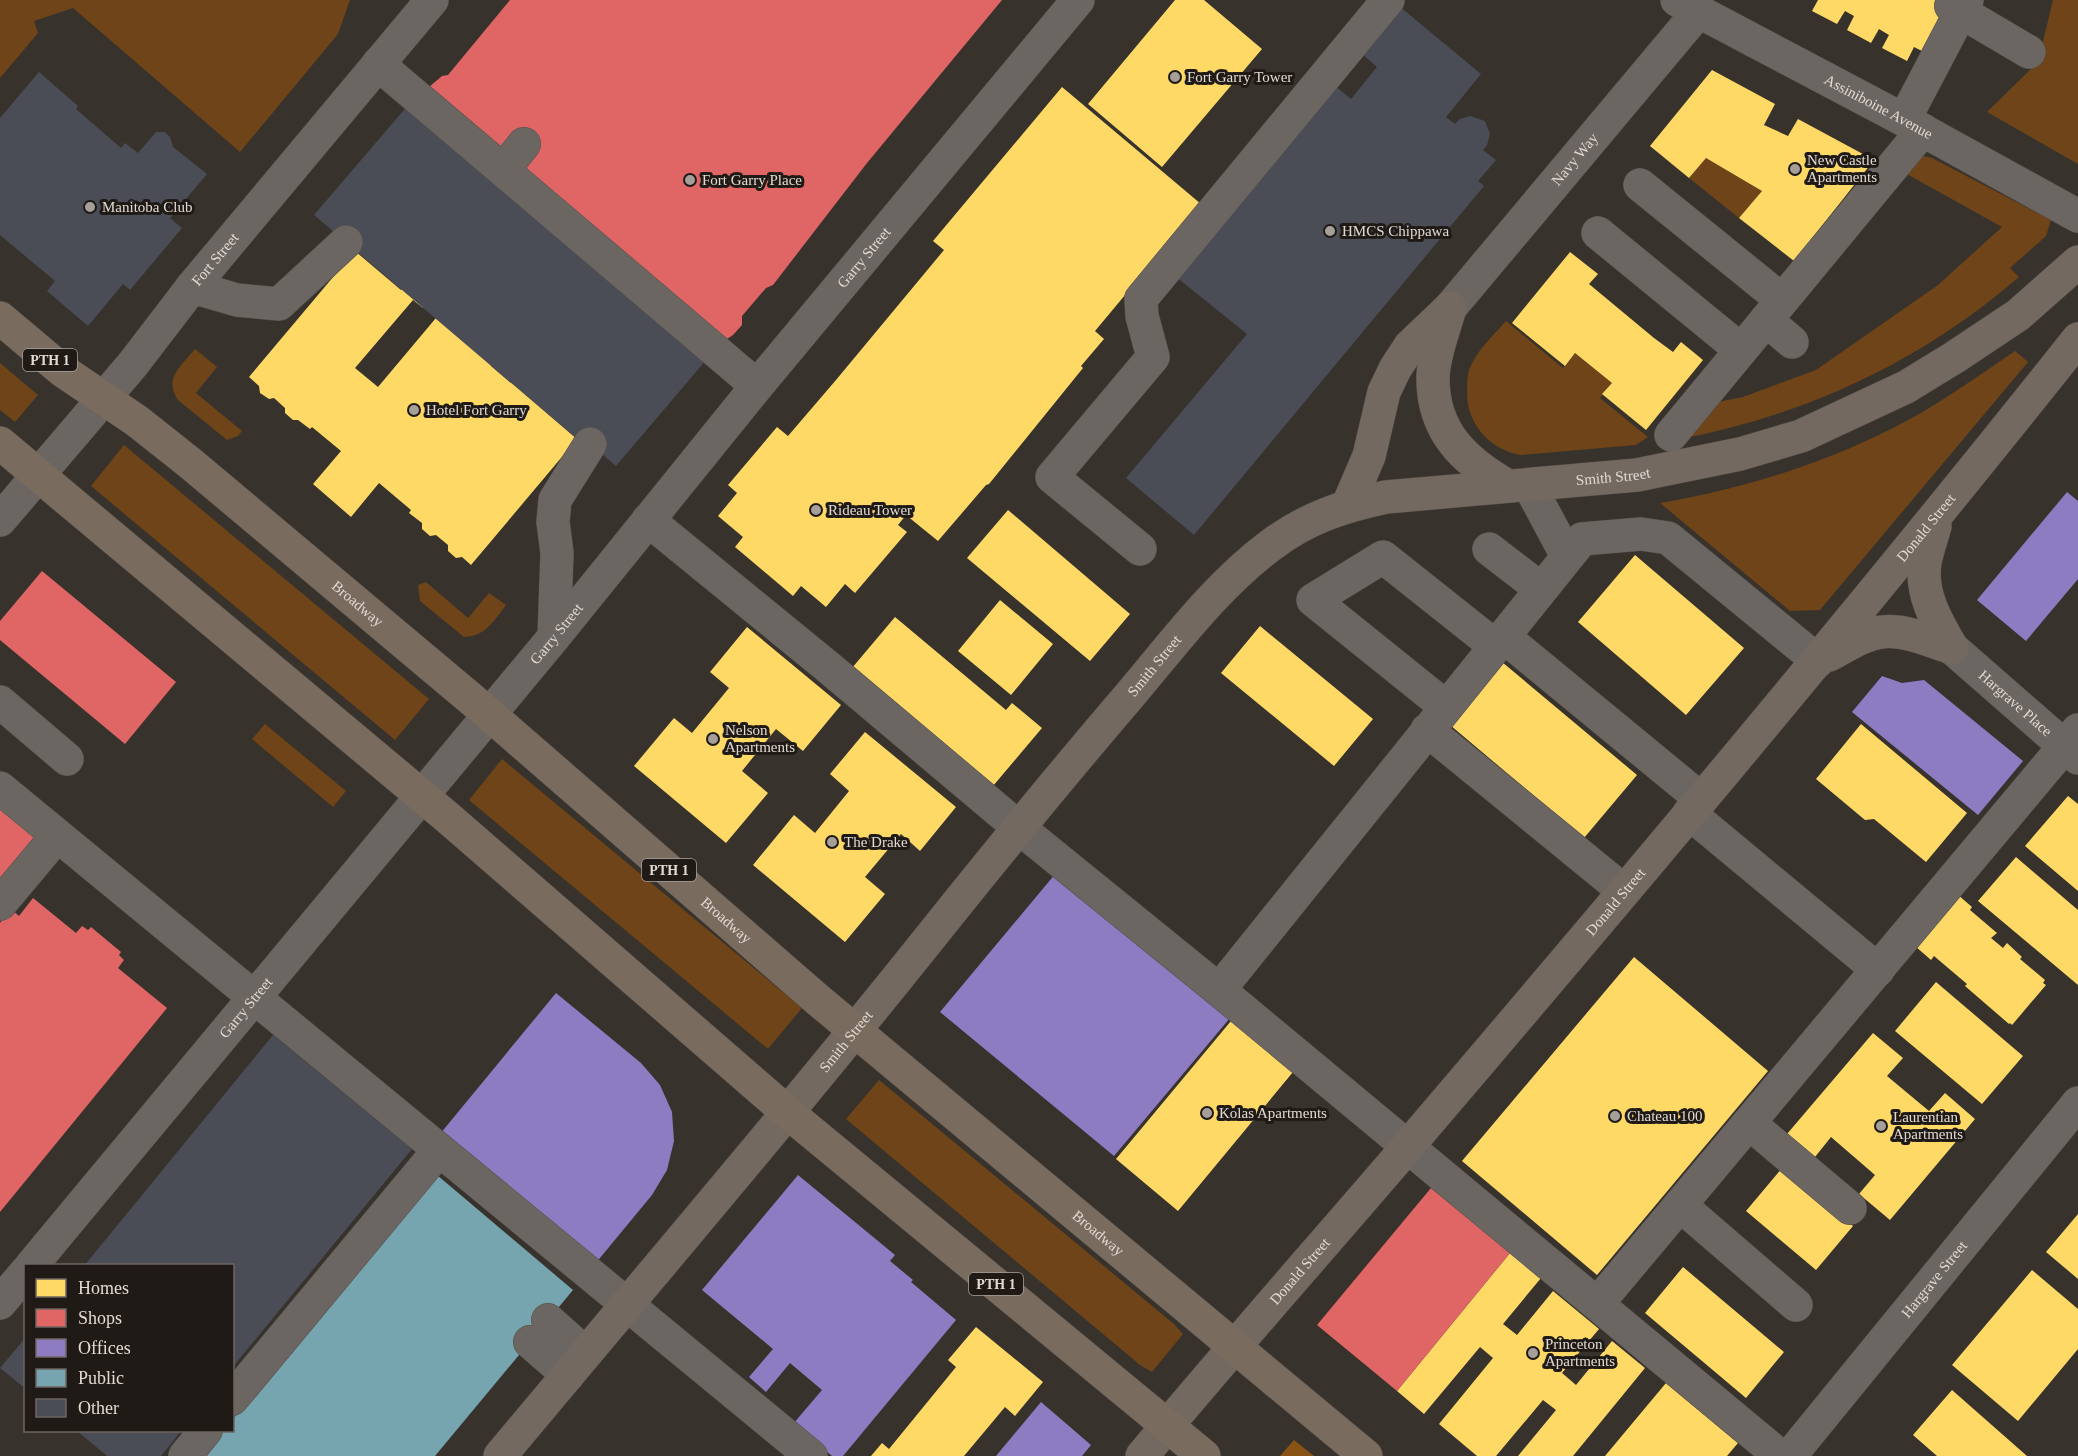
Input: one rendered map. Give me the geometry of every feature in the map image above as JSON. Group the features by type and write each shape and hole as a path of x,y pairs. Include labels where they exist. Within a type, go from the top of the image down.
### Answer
{"highway":[{"name":"Broadway","path":"0,318 63,371 137,421 190,463 489,714 818,1000 1366,1456"},
{"name":"PTH 1","path":"0,443 421,796 787,1112 1204,1456"}],"main road":[{"name":"Smith Street","path":"500,1456 855,1030 1018,827 1193,620 1243,568 1272,544 1301,526 1348,505 1406,494 1637,476 1740,454 1801,436 1906,387 2018,315 2072,268"},
{"path":"1450,308 1433,376 1434,393 1443,425 1454,443 1481,471 1519,485"},
{"path":"1348,505 1369,456 1384,392 1395,369 1410,346 1450,308"},
{"name":"Donald Street","path":"1142,1456 1233,1346 1407,1147 1818,661 2078,339"},
{"path":"1939,514 1925,561 1924,576 1931,610 1952,648"},
{"path":"1818,661 1865,637 1881,632 1918,637 1952,648"}],"street":[{"name":"Fort Street","path":"0,520 133,363 192,287 432,0"},
{"name":"Garry Street","path":"33,1264 554,637 757,386 1078,0"},
{"path":"1140,549 1052,477 1153,357 1141,299 1389,0"},
{"name":"Assiniboine Avenue","path":"1688,5 2078,216"},
{"name":"Navy Way","path":"1450,308 1688,5"},
{"path":"1671,435 1774,310 1913,125 1959,6 2029,52"},
{"path":"378,64 757,386"},
{"path":"503,170 524,144"},
{"path":"1640,185 1774,310 1792,342"},
{"path":"1598,233 1741,350"},
{"path":"192,287 237,300 279,304 346,242"},
{"path":"554,637 556,553 553,522 555,500 590,444"},
{"path":"1519,485 1567,556"},
{"path":"648,520 828,667 1018,827 1219,990 1273,1022 1330,1083 1780,1456"},
{"path":"1219,990 1581,539 1641,534 1668,538 1818,661"},
{"path":"1489,549 1541,589"},
{"path":"1624,891 1437,719 1313,600 1383,557 1499,641 1695,806 1878,970"},
{"name":"Hargrave Place","path":"1952,648 2074,745"},
{"path":"0,702 67,759"},
{"path":"1598,1304 1878,970 2074,745"},
{"path":"0,788 811,1456"},
{"path":"0,904 57,836"},
{"name":"Hargrave Street","path":"1790,1456 2078,1103"},
{"path":"1749,1123 1850,1208"},
{"path":"234,1397 439,1150"},
{"path":"1680,1205 1796,1305"},
{"path":"0,1303 24,1274"},
{"path":"539,1331 577,1364"},
{"path":"185,1456 205,1432"}],"shaded area":[{"path":"0,0 350,0 338,34 240,152 73,8 34,21 38,33 0,78"},
{"path":"2053,0 2078,0 2078,164 1987,112 2038,62"},
{"path":"1924,156 1932,158 2051,220 2046,236 2010,268 2019,277 1942,335 1861,380 1773,415 1680,439 1708,404 1743,397 1816,370 1938,285 2002,227 1905,173 1916,159"},
{"path":"1706,158 1762,191 1739,218 1689,178"},
{"path":"1506,321 1563,368 1575,353 1612,383 1600,398 1648,437 1636,445 1520,455 1509,452 1490,441 1482,434 1471,415 1467,393 1468,375 1476,356"},
{"path":"195,349 217,367 196,393 242,431 238,436 227,440 178,400 174,392 173,379"},
{"path":"2015,351 2028,362 1820,610 1790,611 1660,503 1720,491 1778,475 1835,454 1923,412"},
{"path":"0,363 38,395 15,422 0,410"},
{"path":"124,445 429,699 395,740 91,486"},
{"path":"426,582 468,618 489,593 506,605 484,631 464,637 420,601 418,585"},
{"path":"265,724 346,791 333,807 252,739"},
{"path":"502,759 802,1008 768,1049 469,800"},
{"path":"879,1080 1174,1324 1183,1334 1152,1372 1140,1365 846,1119"},
{"path":"1294,1440 1314,1456 1280,1456"}],"building: Homes":[{"name":"Fort Garry Tower","path":"1175,0 1204,0 1262,49 1162,167 1088,104"},
{"path":"1818,0 1954,0 1926,53 1914,47 1907,61 1882,48 1889,35 1879,29 1871,43 1847,30 1854,16 1845,11 1837,24 1812,11"},
{"name":"New Castle Apartments","path":"1712,70 1775,104 1764,125 1788,136 1798,119 1874,160 1794,261 1739,218 1762,191 1706,158 1689,178 1650,146"},
{"path":"1062,87 1201,204 1095,331 1104,339 1081,366 1083,368 989,484 938,541 906,515 898,525 907,532 855,593 845,584 826,607 801,586 793,596 735,547 743,537 718,516 737,493 728,485 777,427 788,436 836,380 944,250 933,241"},
{"name":"Hotel Fort Garry","path":"355,251 401,290 410,280 420,289 425,282 437,291 423,308 413,300 355,368 378,387 441,312 465,303 476,305 493,318 502,334 500,351 491,366 511,383 516,377 524,375 531,380 532,388 526,395 577,439 471,565 462,557 456,558 448,551 448,545 436,535 430,536 422,529 422,523 409,513 411,510 379,483 351,517 313,484 341,451 312,427 310,429 298,420 293,420 274,398 269,399 260,393 259,386 249,377"},
{"path":"1570,252 1598,274 1589,284 1654,338 1673,352 1681,342 1703,360 1646,430 1602,394 1612,383 1575,353 1565,366 1512,323"},
{"path":"1008,510 1130,614 1090,661 967,558"},
{"path":"1635,555 1744,648 1686,715 1578,622"},
{"path":"1000,600 1053,644 1011,695 958,651"},
{"path":"895,617 1006,710 1012,703 1042,728 993,786 852,668"},
{"path":"1260,626 1373,719 1334,766 1221,673"},
{"name":"Nelson Apartments","path":"747,627 841,705 803,751 776,729 742,771 768,793 726,843 634,766 674,718 692,733 729,688 710,672"},
{"path":"1502,662 1637,775 1584,838 1450,725"},
{"path":"1861,724 1967,813 1926,862 1874,819 1865,820 1816,779"},
{"name":"The Drake","path":"865,732 956,807 920,851 901,834 865,877 885,894 845,942 753,865 794,815 815,833 849,791 830,774"},
{"path":"2068,796 2078,804 2078,891 2025,846"},
{"path":"2016,857 2078,910 2078,985 1978,901"},
{"path":"1950,888 1972,907 1970,910 1997,933 1991,938 2003,948 2007,943 2022,957 2020,959 2045,980 2043,983 2046,985 2012,1025 1965,986 1967,984 1934,956 1931,960 1907,939"},
{"name":"Chateau 100","path":"1634,957 1768,1071 1597,1275 1462,1161"},
{"path":"1936,982 2023,1056 1982,1104 1895,1031"},
{"name":"Kolas Apartments","path":"1236,1015 1298,1066 1178,1211 1116,1159"},
{"name":"Laurentian Apartments","path":"1873,1033 1903,1058 1887,1076 1929,1111 1945,1093 1975,1119 1890,1220 1859,1194 1875,1175 1831,1137 1815,1157 1787,1134"},
{"path":"1783,1167 1853,1226 1816,1270 1746,1211"},
{"path":"2078,1214 2078,1279 2046,1252"},
{"name":"Princeton Apartments","path":"1510,1253 1541,1278 1503,1324 1517,1335 1553,1291 1599,1329 1562,1373 1576,1385 1612,1341 1645,1368 1573,1456 1518,1456 1556,1410 1543,1400 1496,1456 1477,1456 1439,1424 1493,1358 1480,1347 1424,1414 1397,1391"},
{"path":"1683,1267 1784,1352 1746,1398 1645,1313"},
{"path":"2032,1270 2078,1309 2078,1349 2018,1421 1952,1365"},
{"path":"976,1327 1043,1382 1015,1416 1005,1407 964,1456 871,1456 882,1443 889,1449 956,1367 948,1360"},
{"path":"1666,1383 1738,1443 1727,1456 1605,1456"},
{"path":"1952,1390 2027,1456 1937,1456 1913,1435"}],"building: Shops":[{"name":"Fort Garry Place","path":"510,0 1002,0 867,163 773,285 766,288 742,316 742,325 727,339 429,87 442,76 448,75"},
{"path":"42,571 176,682 125,744 0,640 0,621"},
{"path":"0,809 35,838 0,881"},
{"path":"33,898 76,933 82,926 88,930 91,927 121,952 119,955 124,960 118,968 167,1008 0,1212 0,923 11,909 19,916"},
{"path":"1431,1188 1510,1253 1397,1391 1317,1325"}],"building: Offices":[{"path":"2067,492 2078,501 2078,579 2026,641 1977,600"},
{"path":"1882,676 1902,683 1924,680 2023,761 1978,815 1852,712"},
{"path":"1056,873 1230,1018 1114,1156 940,1012"},
{"path":"556,993 641,1063 660,1085 672,1112 674,1141 667,1170 652,1195 595,1264 440,1134"},
{"path":"798,1175 895,1255 890,1261 956,1320 843,1456 832,1456 793,1424 822,1390 790,1363 766,1392 749,1377 773,1349 702,1290"},
{"path":"1041,1402 1091,1445 1082,1456 996,1456"}],"building: Public":[{"path":"437,1175 573,1290 435,1456 203,1456 222,1432 234,1432 234,1418"}],"building: Other":[{"name":"HMCS Chippawa","path":"1399,6 1481,74 1446,117 1455,124 1460,119 1470,116 1485,121 1490,134 1483,150 1496,160 1478,181 1484,186 1194,535 1126,478 1247,334 1175,276 1334,85 1351,99 1377,67 1360,52"},
{"name":"Manitoba Club","path":"39,72 78,106 76,109 121,148 125,143 138,153 156,132 165,132 170,137 173,147 207,174 170,218 182,228 130,290 123,284 88,326 47,291 55,281 0,235 0,118"},
{"path":"409,104 707,359 616,466 580,435 577,439 314,215"},
{"path":"273,1035 412,1149 234,1366 234,1264 86,1264"},
{"path":"24,1339 24,1387 0,1368"},
{"path":"78,1432 180,1432 161,1456 107,1456"}],"place":[{"name":"Fort Garry Tower","path":"1175,77"},
{"name":"New Castle Apartments","path":"1795,169"},
{"name":"Fort Garry Place","path":"690,180"},
{"name":"Manitoba Club","path":"90,207"},
{"name":"HMCS Chippawa","path":"1330,231"},
{"name":"Hotel Fort Garry","path":"414,410"},
{"name":"Rideau Tower","path":"816,510"},
{"name":"Nelson Apartments","path":"713,739"},
{"name":"The Drake","path":"832,842"},
{"name":"Kolas Apartments","path":"1207,1113"},
{"name":"Chateau 100","path":"1615,1116"},
{"name":"Laurentian Apartments","path":"1881,1126"},
{"name":"Princeton Apartments","path":"1533,1353"}]}
